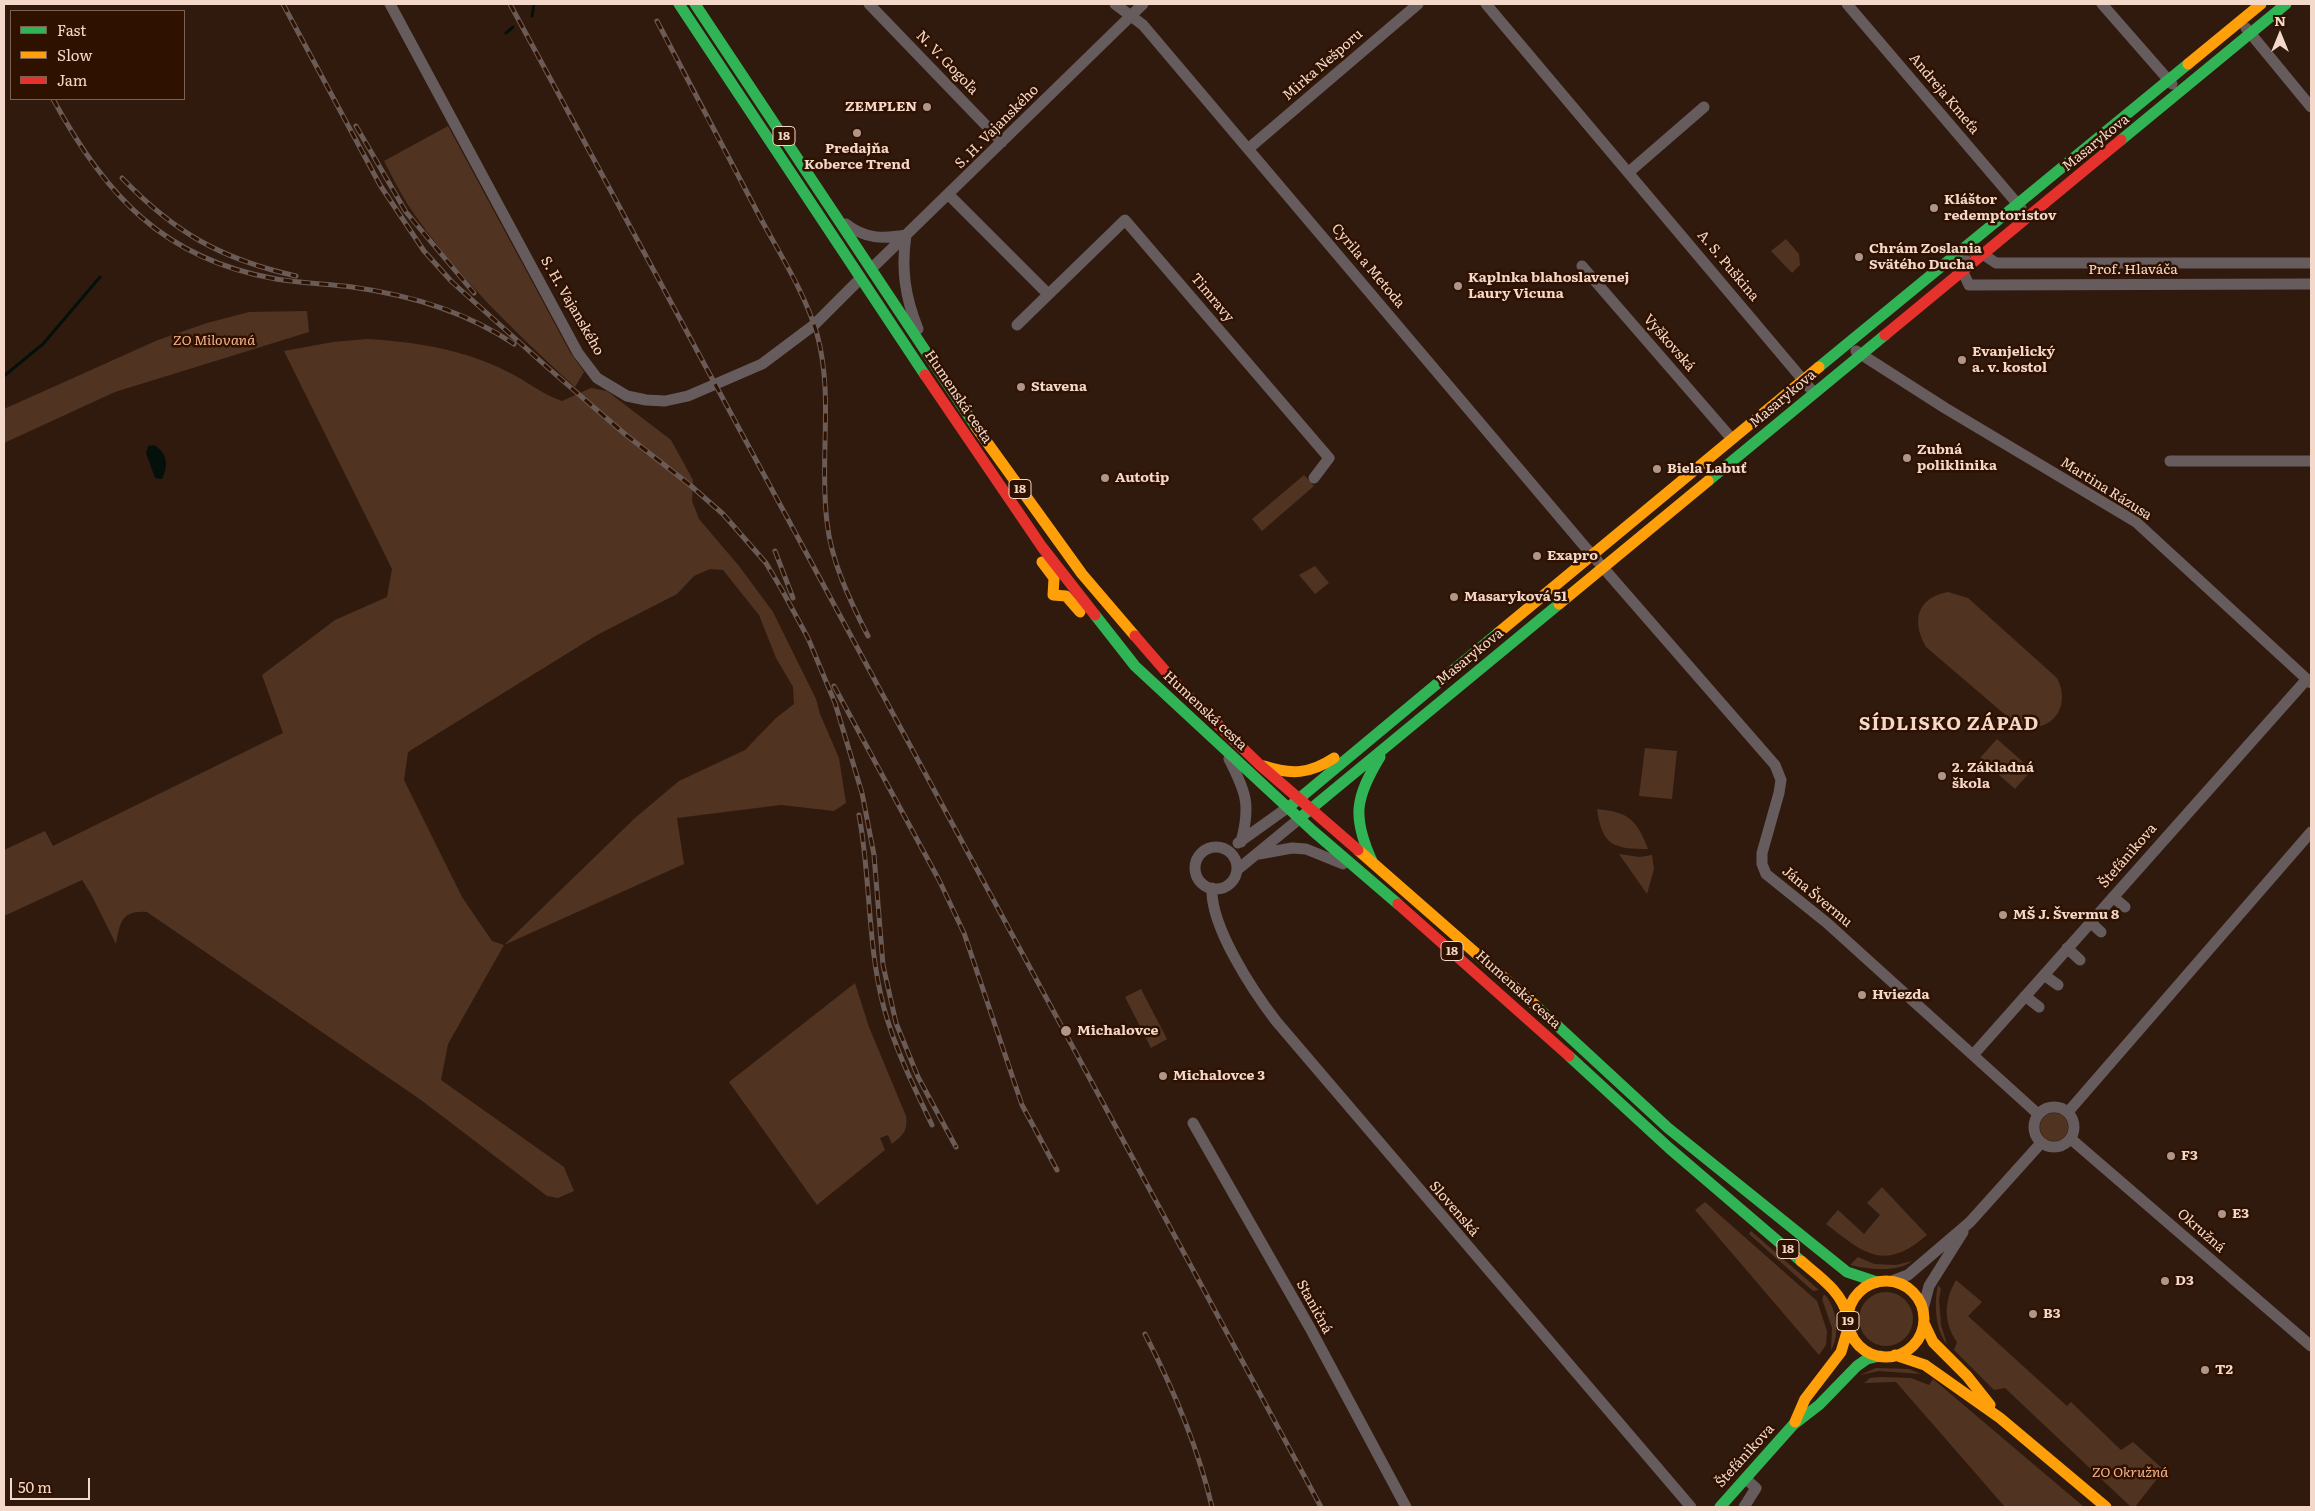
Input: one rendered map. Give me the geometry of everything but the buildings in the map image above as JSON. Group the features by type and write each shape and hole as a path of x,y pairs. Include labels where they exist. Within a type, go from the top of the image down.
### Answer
{"main road":[{"name":"Humenská cesta","path":"679,4 968,440 1042,547 1135,666 1299,819 1473,969 1669,1148 1828,1284 1844,1302 1848,1321"},
{"name":"Humenská cesta","path":"695,4 981,435 1082,574 1180,688 1260,765 1496,969 1686,1144 1847,1272 1877,1282"},
{"name":"Masarykova","path":"1288,808 1848,342 2261,4"},
{"name":"Masarykova","path":"1299,819 2286,4"},
{"path":"1042,547 1041,561 1054,578 1053,595 1066,596 1083,616 1100,620"},
{"path":"1260,765 1289,774 1310,772 1369,739"},
{"path":"1373,863 1360,836 1357,806 1362,786 1389,743"},
{"path":"1892,1281 1912,1291 1923,1309"},
{"name":"19","path":"1793,1425 1806,1399 1841,1352 1851,1303 1859,1292 1877,1282 1892,1281"},
{"name":"19","path":"1923,1309 1924,1323 1933,1342 1967,1376 2000,1418"},
{"name":"19","path":"1848,1321 1857,1343 1868,1352 1880,1356"},
{"path":"1895,1355 1914,1344 1924,1323"},
{"name":"19","path":"1793,1425 1819,1406 1857,1366 1867,1359 1895,1355 1925,1365 2000,1418 2106,1507"},
{"name":"Štefánikova","path":"1720,1507 1793,1425"}],"street":[{"name":"S. H. Vajanského","path":"390,4 578,353 597,378 627,396 646,400 666,401 688,396 762,364 814,325 860,279"},
{"name":"N. V. Gogoľa","path":"870,4 1002,142"},
{"name":"Cyrila a Metoda","path":"1114,4 1143,25 1604,567"},
{"name":"S. H. Vajanského","path":"871,269 1143,4"},
{"name":"Mirka Nešporu","path":"1248,149 1418,4"},
{"name":"A. S. Puškina","path":"1486,4 1814,393"},
{"name":"Andreja Kmeťa","path":"1847,4 2029,217"},
{"path":"2102,4 2180,93"},
{"path":"2240,21 2311,107"},
{"path":"1629,172 1704,107"},
{"path":"949,195 1048,294"},
{"path":"828,204 856,231 871,237 889,238 906,235 903,254 905,291 911,311 934,364"},
{"name":"Timravy","path":"1017,325 1125,220 1329,458 1314,478"},
{"path":"1964,249 1963,272 1969,285"},
{"name":"Prof. Hlaváča","path":"1964,249 1984,255 1996,263 2074,265 2311,263"},
{"path":"2073,285 2074,265"},
{"name":"Vyškovská","path":"1582,266 1732,440"},
{"name":"Prof. Hlaváča","path":"1943,288 1969,285 2311,284"},
{"name":"Martina Rázusa","path":"1848,342 1860,355 2136,522 2309,681"},
{"path":"2170,461 2311,461"},
{"path":"1693,471 1704,484"},
{"name":"Jána Švermu","path":"1604,567 1775,765 1781,780 1762,853 1762,864 1766,874 1827,923 2038,1114"},
{"name":"Štefánikova","path":"1973,1055 2090,922 2309,681"},
{"path":"1225,751 1242,784 1247,801 1247,819 1241,842"},
{"path":"1226,850 1241,842 1288,808"},
{"path":"1237,870 1236,860 1226,850 1218,847 1209,849 1197,861 1196,870 1199,880 1212,888 1229,884 1237,870 1259,854 1299,819"},
{"path":"2068,1112 2311,832"},
{"path":"1259,854 1292,848 1306,849 1358,870"},
{"name":"Slovenská","path":"1212,888 1216,915 1256,994 1294,1044 1690,1507"},
{"path":"2113,897 2125,907"},
{"path":"2090,922 2101,932"},
{"path":"2067,948 2080,960"},
{"path":"2044,975 2058,985"},
{"path":"2025,996 2039,1007"},
{"path":"2053,1107 2068,1112 2074,1128 2071,1139 2057,1148 2041,1143 2035,1136 2033,1126 2038,1114 2053,1107"},
{"name":"Staničná","path":"1194,1123 1305,1320 1406,1507"},
{"name":"Okružná","path":"2071,1139 2311,1346"},
{"path":"1892,1281 1908,1275 1970,1222 2041,1143"},
{"path":"1923,1309 1929,1286 1970,1222"},
{"path":"1744,1507 1756,1488 1746,1479"}],"green space":[{"path":"448,126 570,352 584,372 575,387 507,323 445,255 408,205 384,161"},
{"path":"1786,239 1799,254 1800,265 1792,273 1771,251"},
{"name":"ZO Milovaná","path":"307,311 309,332 115,392 4,443 4,409 158,340 207,323 249,312"},
{"path":"367,339 385,340 457,352 491,364 547,395 562,401 591,388 607,391 671,440 693,480 692,501 699,519 739,566 773,612 816,699 820,714 839,758 846,803 834,811 781,805 677,818 684,864 504,945 448,1044 441,1080 564,1167 574,1191 558,1198 547,1196 421,1100 147,912 132,913 123,919 116,944 82,880 4,916 4,850 45,831 53,846 283,733 262,675 335,620 387,597 392,569 284,351 333,342","holes":["710,569 723,570 759,615 776,658 793,687 794,704 776,718 745,750 679,781 635,818 504,945 492,941 462,897 404,780 408,752 597,635 677,594 694,576"]},
{"path":"1304,475 1314,486 1262,531 1252,519"},
{"path":"1315,566 1329,583 1315,594 1299,575"},
{"path":"1948,592 1968,598 2057,678 2062,700 2054,718 2038,727 2016,724 1926,647 1919,628 1918,619 1920,612 1923,605 1929,599"},
{"path":"1997,739 2032,770 2015,789 1980,758"},
{"path":"1645,748 1677,751 1672,799 1639,796"},
{"path":"1597,809 1617,812 1630,819 1640,831 1648,849 1626,848 1612,843 1602,831"},
{"path":"1619,854 1640,857 1652,855 1654,869 1647,894"},
{"path":"855,983 869,1027 906,1116 906,1125 902,1135 892,1144 888,1135 880,1138 885,1150 817,1205 729,1082"},
{"path":"1141,989 1167,1039 1151,1048 1125,997"},
{"path":"2054,1113 2064,1117 2068,1127 2064,1137 2054,1141 2044,1137 2040,1127 2044,1117"},
{"path":"1882,1187 1927,1235 1899,1253 1886,1256 1875,1255 1852,1244 1826,1224 1838,1210 1864,1234 1880,1215 1867,1203"},
{"path":"1705,1202 1817,1301 1827,1331 1826,1345 1819,1355 1695,1210"},
{"path":"1751,1231 1819,1290 1813,1291 1749,1234"},
{"path":"1858,1257 1874,1264 1896,1265 1912,1261 1906,1265 1891,1269 1873,1269 1850,1265"},
{"name":"ZO Okružná","path":"1956,1280 1982,1302 1968,1316 2067,1406 2071,1402 2121,1450 2133,1442 2164,1470 2135,1507 2131,1507 2005,1388 1994,1390 1954,1350 1957,1342 1949,1327 1947,1304"},
{"path":"1938,1285 1941,1289 1939,1299 1941,1325 1947,1344 1940,1331 1936,1316"},
{"path":"1886,1292 1896,1294 1905,1300 1911,1309 1913,1319 1911,1329 1905,1338 1896,1344 1886,1346 1876,1344 1867,1338 1861,1329 1859,1319 1861,1309 1867,1300 1876,1294"},
{"path":"1824,1294 1832,1305 1836,1320 1836,1336 1831,1350 1832,1328 1822,1299"},
{"path":"1876,1368 1909,1369 1921,1374 1879,1371 1860,1375"},
{"path":"1870,1378 1911,1378 1929,1385 1933,1379 2084,1507 2005,1507 1896,1382 1864,1383"}],"shaded area":[{"path":"154,445 162,452 166,464 162,479 155,478 146,453 148,446"}],"waterway":[{"path":"532,16 534,4"},
{"path":"506,33 513,27"},
{"path":"4,376 43,344 100,277"}],"railway":[{"path":"283,4 380,185 424,251 452,282 547,367 626,435 690,485 723,514 766,563 782,590 808,638 835,703 862,793 874,855 883,965 896,1023 918,1077 956,1147"},
{"path":"510,4 1321,1507"},
{"path":"657,21 792,275 812,319 822,357 825,381 824,475 829,537 842,580 868,636"},
{"path":"54,100 94,165 117,193 142,218 169,239 201,256 236,269 276,279 374,290 416,300 476,322 514,344"},
{"path":"356,126 406,212 474,293"},
{"path":"122,178 161,214 201,241 245,261 296,276"},
{"path":"775,551 793,598"},
{"path":"834,686 939,880 964,933 1022,1105 1057,1170"},
{"path":"859,815 866,863 875,960 884,1008 899,1053 932,1125"},
{"path":"1145,1334 1184,1418 1200,1462 1212,1507"}],"traffic: fast":[{"path":"679,4 925,375"},
{"path":"695,4 976,427"},
{"path":"2121,140 2286,4"},
{"path":"1819,367 2188,64"},
{"path":"1708,481 1885,335"},
{"path":"1301,817 1559,604"},
{"path":"1095,615 1135,666 1313,831 1398,904"},
{"path":"1289,807 1498,633"},
{"path":"1372,861 1361,832 1359,808 1365,784 1380,757"},
{"path":"1535,1005 1668,1128 1847,1272 1877,1282"},
{"path":"1569,1056 1669,1148 1801,1261"},
{"path":"1720,1507 1793,1425 1819,1405 1857,1366 1867,1359 1880,1356"}],"traffic: slow":[{"path":"2188,64 2261,4"},
{"path":"1498,633 1819,367"},
{"path":"976,427 1082,574 1135,636"},
{"path":"1559,604 1708,481"},
{"path":"1042,562 1054,578 1053,595 1066,596 1080,612"},
{"path":"1264,766 1292,772 1308,770 1334,758"},
{"path":"1358,850 1535,1005"},
{"path":"1801,1261 1823,1279 1835,1292 1841,1300 1848,1317"},
{"path":"1886,1281 1900,1284 1913,1292 1921,1305 1924,1319 1921,1333 1913,1346 1900,1354 1886,1357 1872,1354 1859,1346 1851,1333 1848,1319 1851,1305 1859,1292 1872,1284 1886,1281"},
{"path":"1924,1323 1933,1342 1967,1376 1990,1405"},
{"path":"1795,1422 1805,1399 1841,1352 1849,1325"},
{"path":"1895,1355 1925,1365 2000,1418 2106,1507"}],"traffic: jam":[{"path":"1885,335 2121,140"},
{"path":"925,375 1042,547 1095,615"},
{"path":"1135,636 1180,688 1260,765 1358,850"},
{"path":"1398,904 1569,1056"}],"place":[{"name":"ZEMPLEN","path":"927,107"},
{"name":"Predajňa Koberce Trend","path":"857,133"},
{"name":"Kláštor redemptoristov","path":"1934,208"},
{"name":"Chrám Zoslania Svätého Ducha","path":"1859,257"},
{"name":"Kaplnka blahoslavenej Laury Vicuna","path":"1458,286"},
{"name":"Evanjelický a. v. kostol","path":"1962,360"},
{"name":"Stavena","path":"1021,387"},
{"name":"Zubná poliklinika","path":"1907,458"},
{"name":"Biela Labuť","path":"1657,469"},
{"name":"Autotip","path":"1105,478"},
{"name":"Exapro","path":"1537,556"},
{"name":"Masaryková 51","path":"1454,597"},
{"name":"2. Základná škola","path":"1942,776"},
{"name":"MŠ J. Švermu 8","path":"2003,915"},
{"name":"Hviezda","path":"1862,995"},
{"name":"Michalovce","path":"1066,1031"},
{"name":"Michalovce 3","path":"1163,1076"},
{"name":"F3","path":"2171,1156"},
{"name":"E3","path":"2222,1214"},
{"name":"D3","path":"2165,1281"},
{"name":"B3","path":"2033,1314"},
{"name":"T2","path":"2205,1370"}],"district":[{"name":"SÍDLISKO ZÁPAD","path":"1949,724"}]}
